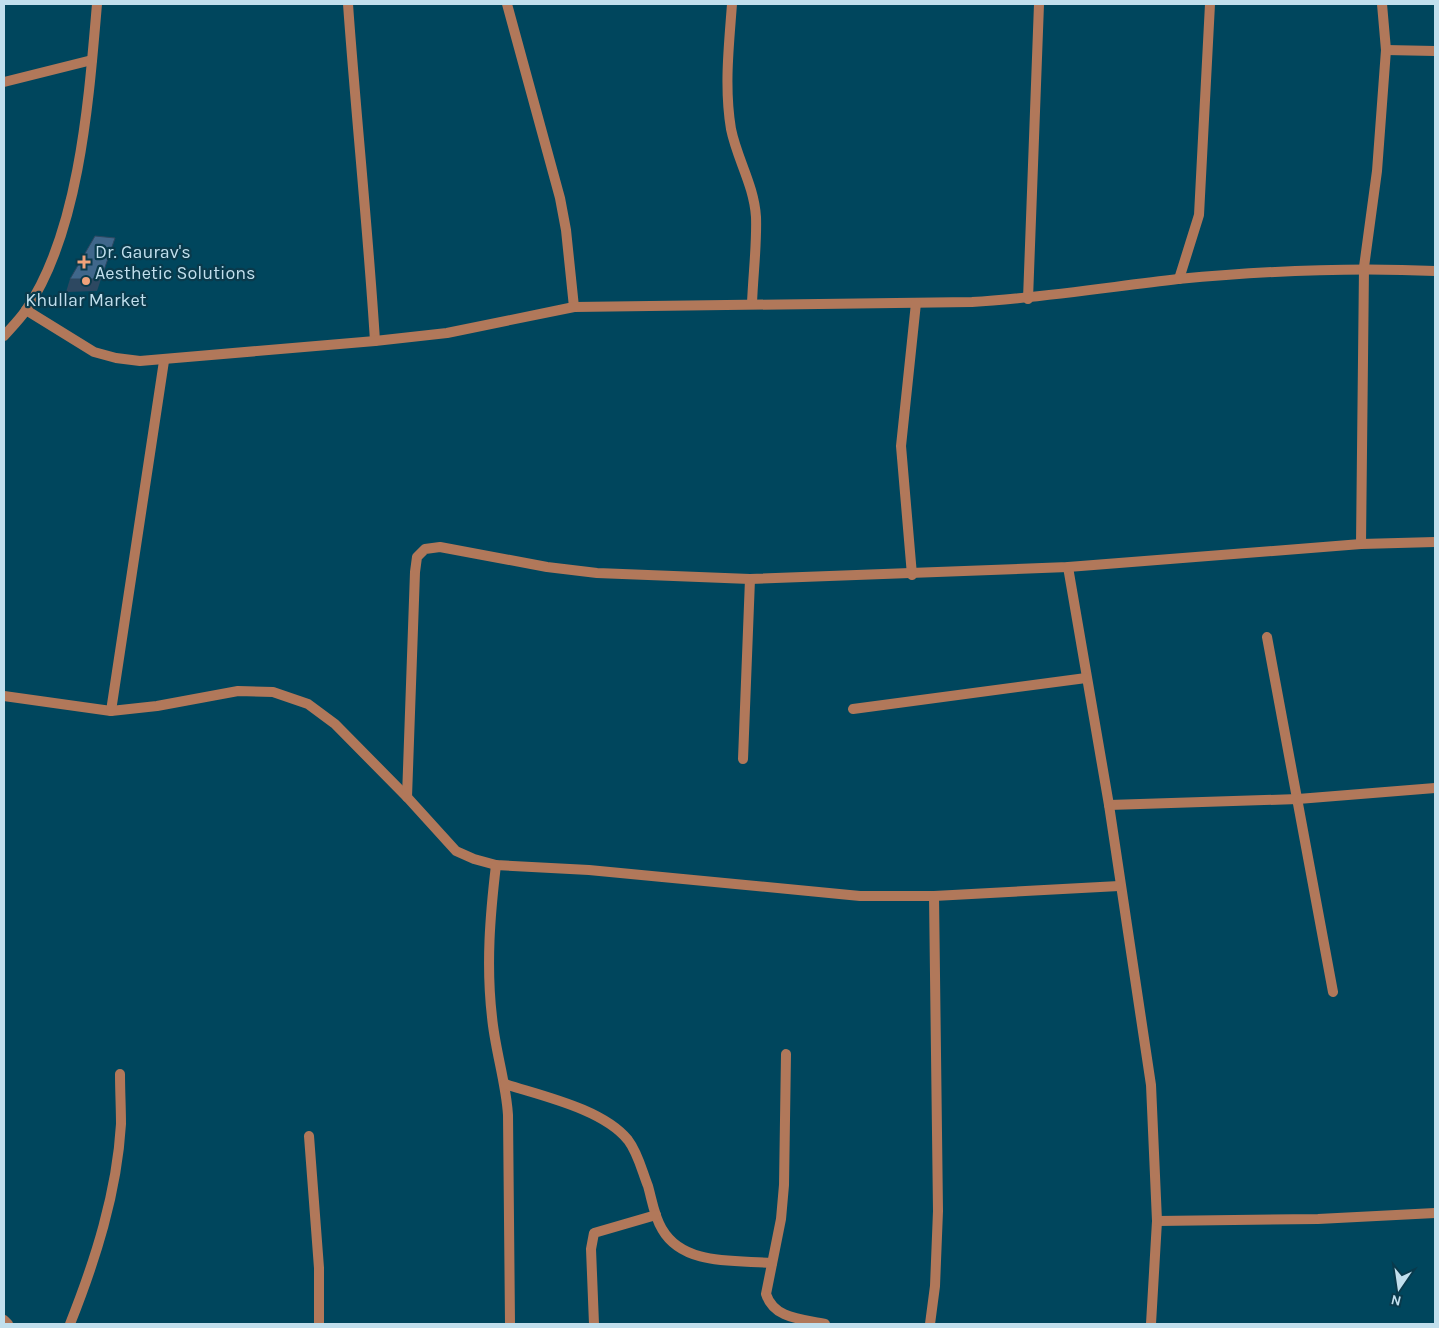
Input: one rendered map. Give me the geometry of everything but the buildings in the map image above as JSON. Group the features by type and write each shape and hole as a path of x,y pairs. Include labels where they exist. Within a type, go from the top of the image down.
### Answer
{"street":[{"path":"4,336 26,310 51,263 66,212 82,150 97,4"},
{"path":"348,4 375,341"},
{"path":"507,4 560,198 566,230 574,307"},
{"path":"732,4 727,67 728,100 732,130 751,186 756,216 752,304"},
{"path":"1028,299 1039,4"},
{"path":"1179,279 1199,215 1210,4"},
{"path":"1361,544 1364,267 1377,171 1386,50 1382,4"},
{"path":"1386,50 1435,51"},
{"path":"4,82 92,60"},
{"path":"26,310 94,352 116,358 164,360 447,333 574,307 916,303 1028,299 1179,279 1364,267 1435,271"},
{"path":"912,575 901,446 916,303"},
{"path":"111,711 164,360"},
{"path":"407,797 415,572 417,557 425,549 440,547 547,567 597,573 750,579 912,575 1068,567 1361,544 1435,542"},
{"path":"1068,567 1109,805 1119,886 1151,1085 1157,1221 1152,1324"},
{"path":"743,760 750,579"},
{"path":"1267,637 1333,992"},
{"path":"853,709 1086,678"},
{"path":"4,696 111,711 157,706 238,691 273,692 308,704 328,719 407,797 456,851 474,859 496,865 589,870 860,896 934,896 1119,886"},
{"path":"1109,805 1298,799 1435,788"},
{"path":"496,865 489,925 488,957 493,1031 507,1098 510,1324"},
{"path":"930,1324 935,1286 938,1211 934,896"},
{"path":"786,1054 784,1185 766,1294 769,1304 777,1312 825,1324"},
{"path":"70,1324 102,1232 113,1184 121,1124 120,1074"},
{"path":"505,1084 586,1111 620,1131 629,1141 637,1156 656,1215 670,1241 679,1249 705,1258 772,1263"},
{"path":"309,1136 319,1268 319,1324"},
{"path":"1157,1221 1328,1219 1435,1213"},
{"path":"594,1324 591,1249 594,1234 656,1215"},
{"path":"4,1320 8,1324"}],"place":[{"name":"Dr. Gaurav's Aesthetic Solutions","path":"84,262"},
{"name":"Khullar Market","path":"86,281"}]}
